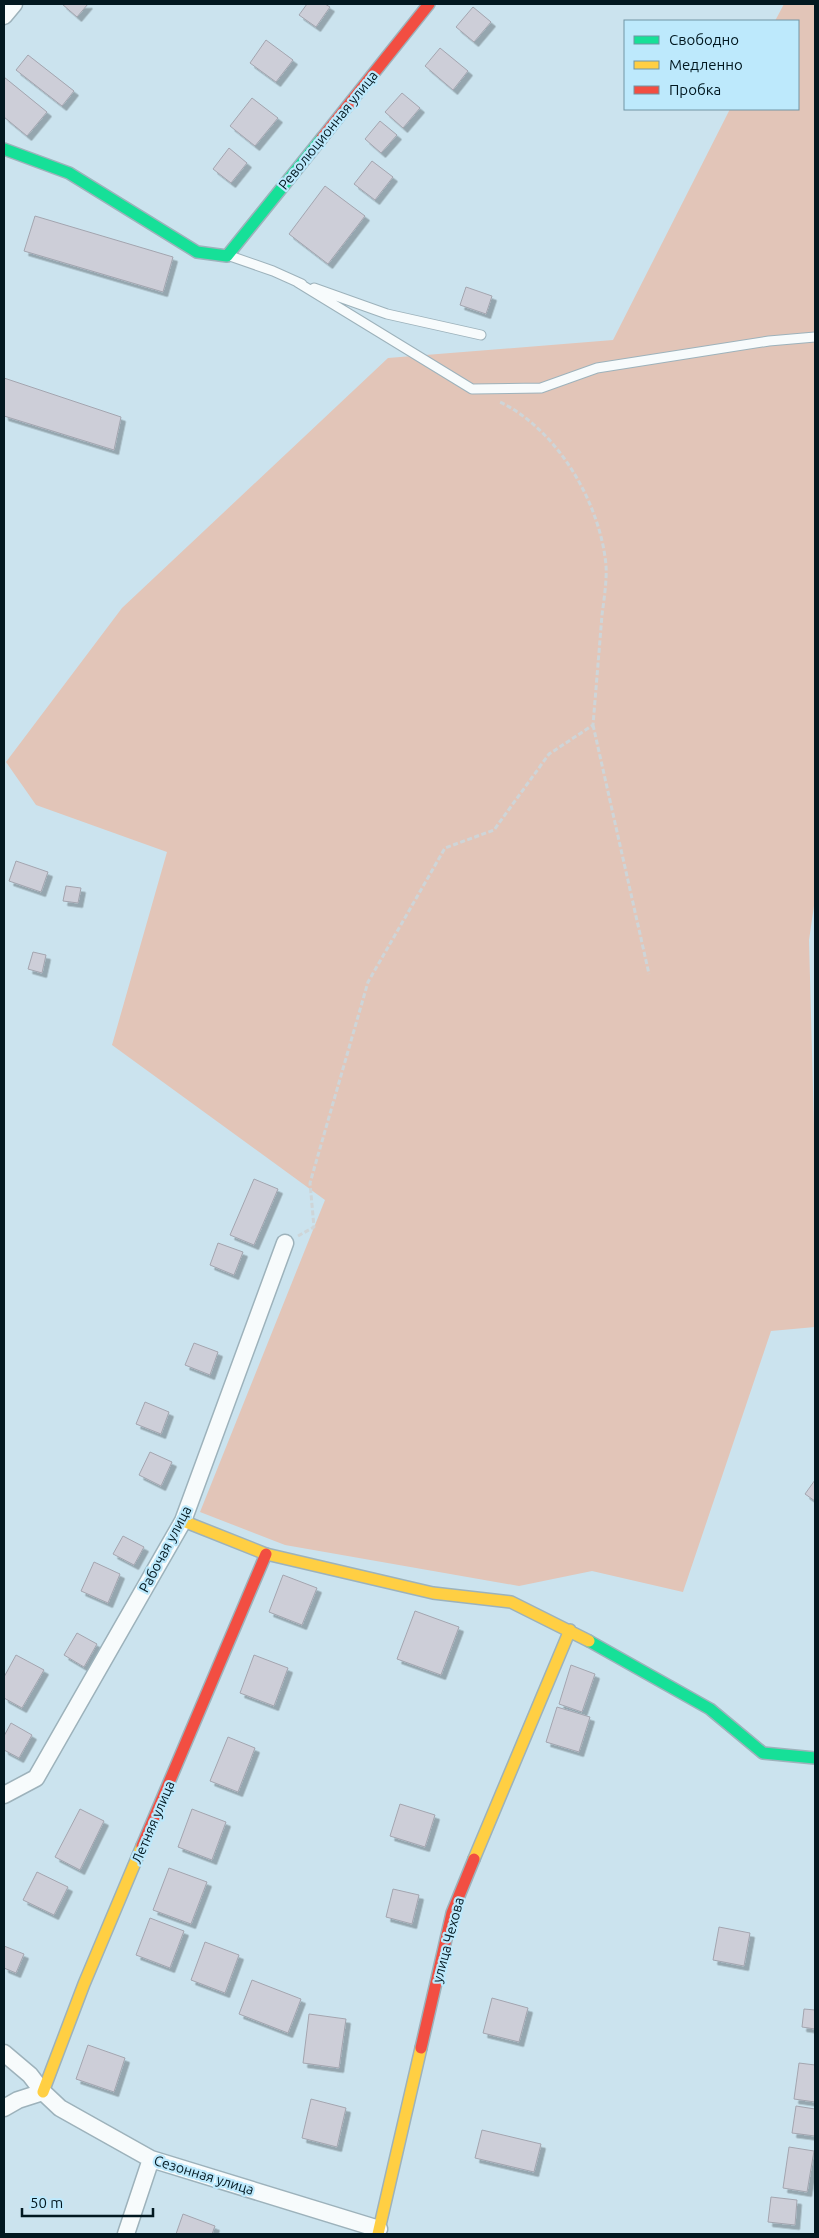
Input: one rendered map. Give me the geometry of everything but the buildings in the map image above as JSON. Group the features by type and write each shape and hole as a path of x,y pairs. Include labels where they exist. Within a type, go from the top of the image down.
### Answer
{"street":[{"path":"4,16 14,4"},
{"name":"Революционная улица","path":"227,256 429,4"},
{"path":"4,149 69,173 197,252 227,256"},
{"name":"Рабочая улица","path":"4,1795 36,1778 183,1521 285,1243"},
{"path":"183,1521 266,1554 433,1593 510,1602 570,1630 710,1709 763,1752 815,1758"},
{"name":"Летняя улица","path":"43,2092 84,1984 266,1554"},
{"name":"улица Чехова","path":"378,2232 452,1913 570,1630"},
{"name":"Сезонная улица","path":"4,2053 30,2074 43,2092 60,2108 151,2159 378,2232"},
{"path":"4,2108 18,2100 43,2092"},
{"path":"126,2234 151,2159"}],"lane":[{"path":"227,256 273,271 297,282 387,314 481,335"},
{"path":"297,282 472,389 541,388 597,368 769,341 815,337"}],"path":[{"path":"497,401 514,409 560,451 592,506 602,537 606,568 594,726 649,974"},
{"path":"285,1243 314,1227 310,1183 368,982 444,848 494,830 549,754 594,726"}],"shaded area":[{"path":"784,4 815,4 815,899 809,940 815,1164 815,1327 771,1331 683,1592 592,1571 519,1586 285,1545 200,1512 325,1200 112,1045 167,852 36,805 6,762 122,608 388,358 613,340 729,110 799,110 799,20 776,20"}],"traffic: fast":[{"path":"4,149 69,173 197,252 227,256 322,138"},
{"path":"589,1641 710,1709 763,1753 815,1758"}],"traffic: slow":[{"path":"183,1521 266,1554 433,1593 511,1602 589,1641"},
{"path":"474,1859 570,1630"},
{"path":"43,2092 84,1984 142,1846"},
{"path":"378,2234 421,2048"}],"traffic: jam":[{"path":"322,138 429,4"},
{"path":"142,1846 266,1554"},
{"path":"421,2048 452,1913 474,1859"}]}
